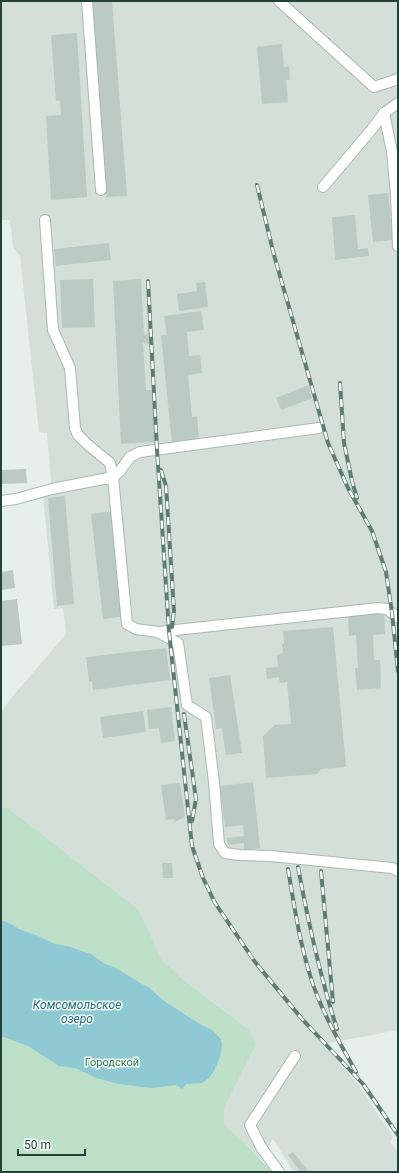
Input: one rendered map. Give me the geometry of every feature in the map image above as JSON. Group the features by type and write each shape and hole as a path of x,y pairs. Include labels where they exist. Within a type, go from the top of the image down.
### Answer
{"street":[{"path":"87,1 101,190"},
{"path":"279,1 374,87 398,79"},
{"path":"323,187 372,130 384,113 398,103"},
{"path":"384,113 392,152 396,194 398,246"},
{"path":"45,220 53,330 70,368 74,428 78,435 87,444 110,463 113,477 128,624 136,629 158,632 378,608 387,609 398,618"},
{"path":"1,501 113,477 120,471 130,457 140,452 319,428"},
{"path":"158,632 178,643 187,706 206,717 214,782 219,844 225,853 323,861 392,868 398,870"},
{"path":"279,1172 260,1147 250,1125 295,1056"}],"shaded area":[{"path":"1,1 398,1 398,1030 324,1044 358,1084 393,1137 390,1142 398,1152 398,1172 294,1172 273,1139 261,1159 224,1125 224,1109 256,1045 225,1011 184,980 162,960 139,910 7,807 1,809 1,712 66,634 63,608 54,609 43,495 52,493 47,433 39,432 20,256 13,247 10,220 1,220"}],"green space":[{"name":"Городской","path":"7,807 139,910 162,960 184,980 249,1030 256,1045 224,1109 224,1125 243,1141 272,1172 1,1172 1,809"}],"water":[{"name":"Комсомольское озеро","path":"1,920 55,944 67,946 91,954 105,964 114,967 148,987 164,1001 198,1023 212,1030 221,1039 222,1045 220,1057 209,1078 202,1083 186,1084 182,1089 176,1085 152,1088 119,1084 96,1078 75,1068 59,1066 28,1046 1,1036"}],"building":[{"path":"92,1 112,1 127,196 106,197"},
{"path":"77,33 87,197 51,200 46,116 61,115 60,101 56,101 51,35"},
{"path":"282,44 284,67 289,66 290,80 286,80 288,102 262,104 257,47"},
{"path":"388,193 393,240 373,242 368,195"},
{"path":"355,215 358,249 368,248 369,256 335,260 332,217"},
{"path":"109,243 111,260 56,266 54,249"},
{"path":"93,279 95,327 62,328 60,280"},
{"path":"141,279 144,335 149,333 150,344 143,343 146,390 152,390 155,442 121,444 113,281"},
{"path":"205,282 208,307 179,311 177,294 197,291 196,283"},
{"path":"201,311 204,330 187,332 189,356 200,355 202,373 188,375 192,417 197,416 199,441 172,443 161,335 167,335 164,316"},
{"path":"308,385 312,398 281,410 276,398"},
{"path":"26,469 27,483 1,484 1,470"},
{"path":"65,496 74,604 57,606 48,498"},
{"path":"115,511 127,616 103,619 91,514"},
{"path":"13,570 15,588 1,590 1,572"},
{"path":"17,599 22,644 1,646 1,601"},
{"path":"384,611 385,634 373,635 374,660 380,660 381,688 357,690 355,668 358,668 356,635 349,636 348,614"},
{"path":"333,627 346,767 321,769 317,774 266,778 263,736 275,725 291,724 287,682 280,683 279,677 267,679 266,668 278,667 277,655 283,653 283,631"},
{"path":"166,648 170,680 93,690 92,681 89,682 86,657"},
{"path":"230,675 242,753 226,755 222,728 216,729 209,678"},
{"path":"171,707 175,741 161,743 159,728 149,729 147,710"},
{"path":"143,711 146,732 103,738 100,717"},
{"path":"253,782 260,848 244,850 244,843 228,845 227,838 244,836 243,825 225,827 220,786"},
{"path":"180,783 185,817 175,822 174,819 166,820 161,785"},
{"path":"162,863 172,863 173,878 163,878"},
{"path":"293,1152 309,1172 301,1172 288,1155"}],"railway":[{"path":"257,185 274,255 328,443 348,488 372,531 386,572 398,671"},
{"path":"148,281 169,631 192,846 203,878 215,903 255,962 302,1019 363,1084 398,1135"},
{"path":"340,383 344,443 357,498"},
{"path":"161,470 166,486 174,611 172,627"},
{"path":"184,714 196,799 192,821"},
{"path":"298,867 315,948 337,1029"},
{"path":"288,869 300,935 314,988 330,1025 356,1072"},
{"path":"321,871 333,1002"}]}
